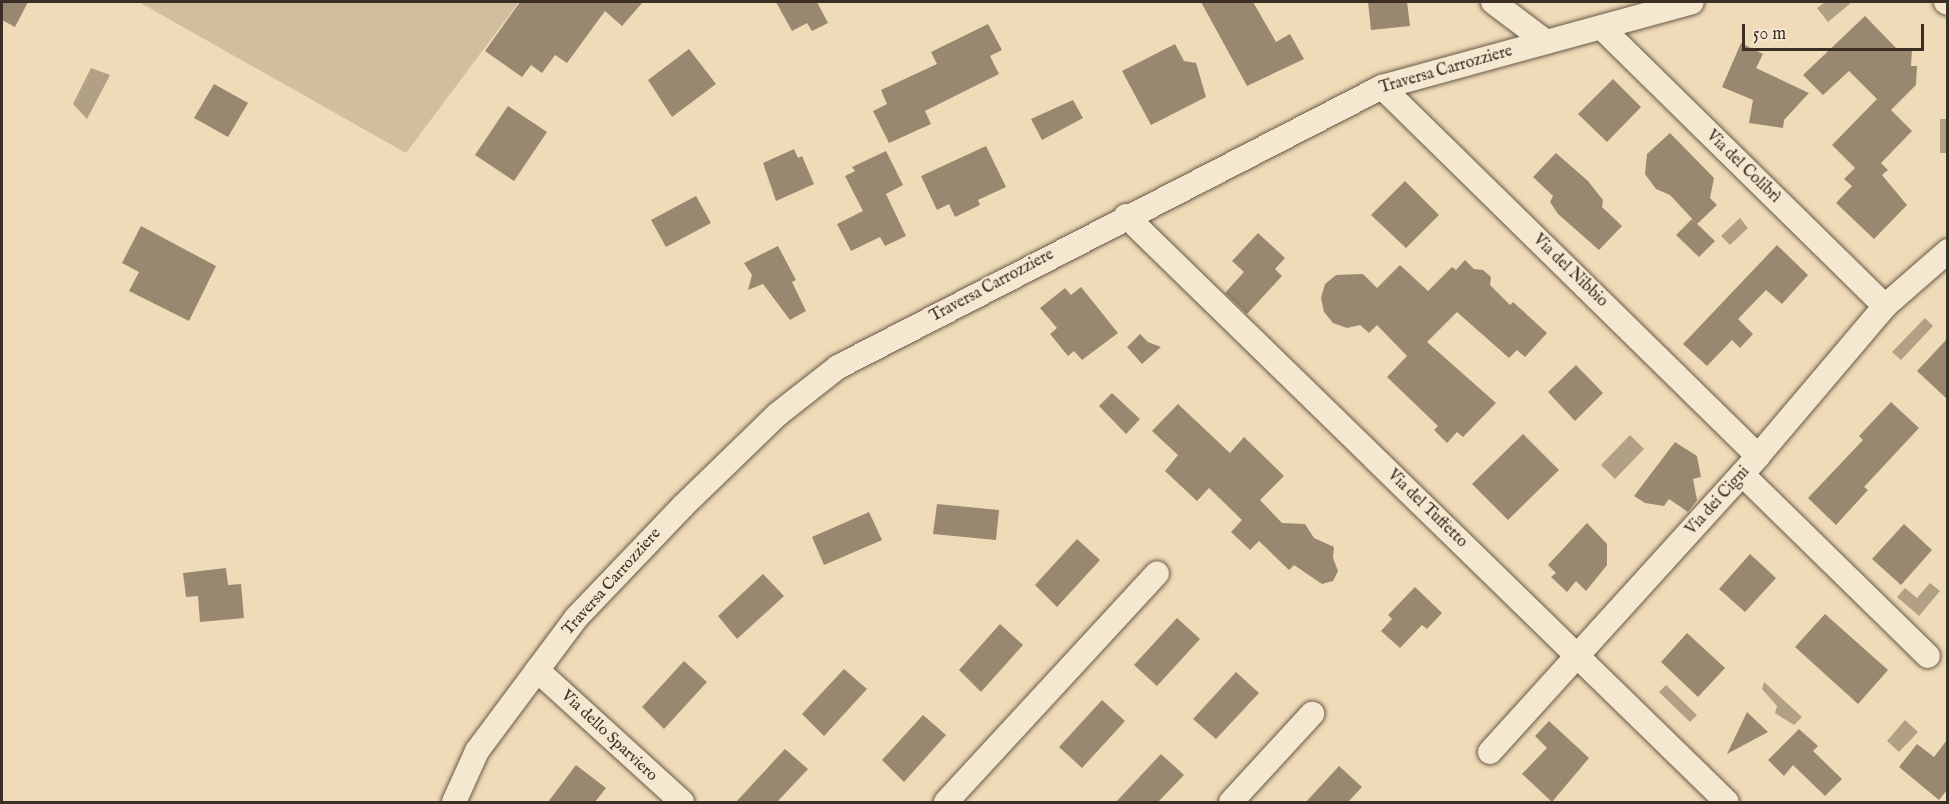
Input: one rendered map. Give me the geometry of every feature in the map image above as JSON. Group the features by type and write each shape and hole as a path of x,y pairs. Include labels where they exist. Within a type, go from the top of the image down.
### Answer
{"street":[{"path":"1493,2 1546,42"},
{"name":"Traversa Carrozziere","path":"454,802 477,751 576,618 683,506 778,414 838,367 1126,216 1382,87 1692,2"},
{"name":"Via del Colibrì","path":"1602,28 1885,306"},
{"name":"Via del Nibbio","path":"1382,87 1750,465 1928,656"},
{"name":"Via del Tuffetto","path":"1126,216 1727,802"},
{"name":"Via dei Cigni","path":"1490,752 1750,465 1885,306 1947,250"},
{"path":"946,802 1157,573"},
{"name":"Via dello Sparviero","path":"537,670 682,802"},
{"path":"1231,802 1312,714"}],"shaded area":[{"path":"139,2 519,2 406,153"},
{"path":"1825,2 1852,2 1828,22 1817,8"},
{"path":"91,68 110,75 87,119 73,104"},
{"path":"1940,119 1947,119 1947,153 1940,153"},
{"path":"1740,218 1748,228 1730,245 1721,236"},
{"path":"1925,318 1933,326 1901,360 1892,352"},
{"path":"1630,435 1644,449 1615,479 1601,465"},
{"path":"1930,583 1940,591 1919,616 1897,597 1905,588 1917,598"},
{"path":"1764,682 1802,717 1794,725 1775,713 1777,706 1762,689"},
{"path":"1666,685 1697,715 1690,722 1659,692"},
{"path":"1905,720 1918,732 1899,752 1887,741"}],"building":[{"path":"2,2 28,2 15,27 2,20"},
{"path":"520,2 643,2 622,26 605,11 567,63 555,55 542,73 531,65 522,77 485,51"},
{"path":"776,2 817,2 828,23 812,31 807,23 792,31"},
{"path":"1201,2 1253,2 1276,42 1290,34 1304,59 1247,86"},
{"path":"1368,2 1407,2 1410,26 1371,30"},
{"path":"1865,16 1897,49 1912,50 1911,66 1917,66 1916,85 1891,110 1912,131 1881,163 1888,170 1882,175 1907,205 1874,239 1836,203 1852,186 1844,179 1855,168 1832,145 1877,99 1849,71 1823,95 1803,75"},
{"path":"988,24 1002,50 990,56 999,74 925,111 931,124 889,143 873,111 887,104 881,90 937,64 931,52"},
{"path":"1741,43 1763,54 1756,68 1809,93 1784,120 1783,128 1749,123 1753,100 1722,87"},
{"path":"1175,44 1184,61 1196,63 1206,97 1151,125 1122,71"},
{"path":"689,49 716,84 672,117 648,80"},
{"path":"1613,79 1641,107 1607,142 1578,114"},
{"path":"214,84 248,103 228,137 194,118"},
{"path":"1073,100 1083,118 1042,140 1031,119"},
{"path":"508,106 547,132 514,181 475,155"},
{"path":"1670,133 1714,178 1710,198 1717,205 1697,224 1670,195 1656,189 1645,174 1647,154"},
{"path":"986,146 1006,187 978,200 980,205 955,217 949,204 937,210 921,176"},
{"path":"794,149 798,158 802,156 814,184 776,201 763,163"},
{"path":"886,151 903,185 886,194 906,236 885,246 880,237 851,251 837,224 863,211 845,176 855,171 852,167"},
{"path":"1556,153 1588,181 1603,200 1602,207 1622,226 1599,250 1558,214 1550,202 1553,196 1533,177"},
{"path":"1405,181 1439,215 1406,248 1371,215"},
{"path":"696,196 711,223 666,247 651,220"},
{"path":"1692,219 1715,241 1699,257 1676,235"},
{"path":"141,226 216,266 189,321 129,291 139,272 122,263"},
{"path":"1258,233 1285,258 1275,269 1282,276 1247,314 1225,293 1244,272 1232,261"},
{"path":"1777,245 1808,275 1782,304 1766,290 1738,319 1753,334 1740,348 1732,340 1707,366 1683,344"},
{"path":"778,246 796,280 792,282 806,311 790,320 763,284 748,290 752,275 744,263"},
{"path":"1465,260 1474,269 1483,270 1491,277 1490,285 1510,305 1513,302 1547,333 1525,357 1517,350 1509,358 1457,312 1427,342 1496,403 1463,437 1457,432 1447,443 1434,430 1438,426 1387,377 1407,356 1377,325 1369,333 1360,325 1347,328 1333,323 1324,312 1321,298 1325,284 1336,275 1363,274 1377,288 1400,265 1428,291 1452,267 1456,270"},
{"path":"1081,287 1118,333 1082,360 1074,351 1068,356 1050,334 1057,328 1040,308 1065,288 1071,295"},
{"path":"1140,334 1148,342 1161,347 1142,364 1127,347"},
{"path":"1947,339 1947,399 1917,371"},
{"path":"1576,365 1603,393 1575,421 1548,392"},
{"path":"1112,393 1140,419 1126,434 1099,406"},
{"path":"1891,402 1919,428 1864,487 1868,490 1836,525 1808,498 1863,440 1859,436"},
{"path":"1178,404 1230,453 1244,437 1284,476 1260,500 1282,523 1305,524 1314,538 1334,547 1333,558 1338,571 1333,581 1322,584 1294,565 1289,570 1259,541 1250,550 1231,532 1242,520 1209,488 1197,501 1165,471 1178,455 1152,431"},
{"path":"1523,434 1559,470 1508,520 1472,484"},
{"path":"1675,442 1697,456 1701,477 1693,479 1697,500 1688,512 1669,499 1664,506 1645,503 1634,496"},
{"path":"937,504 999,510 996,540 933,534"},
{"path":"869,512 882,540 824,565 812,537"},
{"path":"1587,523 1607,544 1607,565 1586,591 1576,581 1567,592 1551,577 1556,573 1548,565"},
{"path":"1904,524 1932,550 1901,585 1872,559"},
{"path":"1077,539 1100,560 1057,607 1035,585"},
{"path":"1750,554 1776,578 1745,612 1719,589"},
{"path":"226,568 228,585 241,584 244,618 200,622 198,596 186,597 183,573"},
{"path":"763,574 784,596 737,639 718,616"},
{"path":"1415,587 1442,613 1427,629 1422,625 1400,648 1381,631 1392,619 1388,615"},
{"path":"1825,614 1888,670 1858,704 1795,647"},
{"path":"1177,618 1200,639 1157,686 1134,665"},
{"path":"1000,624 1023,645 981,692 959,670"},
{"path":"1687,633 1725,668 1698,697 1661,662"},
{"path":"684,661 707,682 664,729 642,707"},
{"path":"844,669 867,689 824,736 802,714"},
{"path":"1236,672 1259,693 1216,739 1193,719"},
{"path":"1102,700 1125,721 1082,768 1059,747"},
{"path":"1747,712 1768,732 1727,754"},
{"path":"923,715 946,735 904,782 882,760"},
{"path":"1549,721 1589,758 1552,802 1522,774 1547,748 1535,736"},
{"path":"1799,729 1818,746 1813,751 1842,779 1825,796 1793,765 1784,776 1768,760"},
{"path":"1947,740 1947,790 1939,800 1899,767 1917,744 1934,757"},
{"path":"785,749 808,769 777,802 736,802"},
{"path":"1161,754 1184,775 1158,802 1116,802"},
{"path":"576,765 606,788 595,802 548,802"},
{"path":"1339,766 1362,787 1348,802 1306,802"}]}
